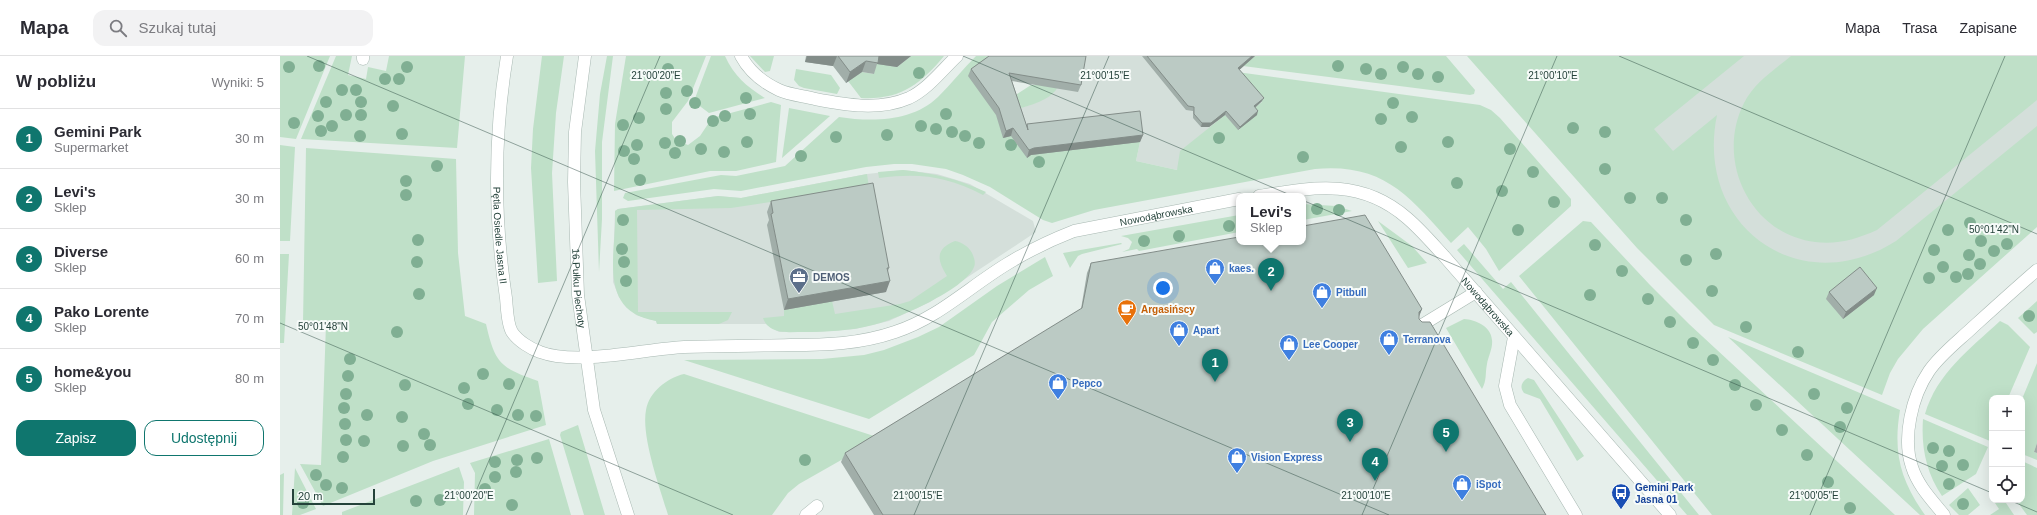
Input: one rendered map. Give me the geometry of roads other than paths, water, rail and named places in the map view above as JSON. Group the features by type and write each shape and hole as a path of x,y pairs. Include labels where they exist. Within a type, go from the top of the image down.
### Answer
{"street":[{"name":"Pętla Osiedle Jasna II","path":"507,56 498,158 498,218 503,275 511,331 524,344 539,352 558,357 586,357 682,347 843,344 871,339 895,332 924,320 957,300 1007,264 1048,241 1074,231"},
{"name":"16 Pułku Piechoty","path":"586,56 575,132 574,182 578,296 594,410 628,515"},
{"path":"741,56 755,74 780,90 850,105 873,106 890,104 909,98 925,87 958,56"},
{"name":"Nowodąbrowska","path":"1276,193 1311,187 1342,188 1364,194 1386,204 1407,218 1476,292 1670,515"},
{"name":"Nowodąbrowska","path":"1074,231 1236,200"},
{"path":"1944,515 1924,492 1912,467 1909,428 1919,391 1928,372 1948,349 2037,270"},
{"path":"1422,325 1476,292"},
{"path":"1514,337 1505,386 1510,405 1576,515"},
{"path":"806,515 818,506"}],"place":[{"name":"kaes.","path":"1215,285"},
{"name":"Levi's","path":"1271,291"},
{"name":"DEMOS","path":"799,294"},
{"name":"Pitbull","path":"1322,309"},
{"name":"Argasińscy","path":"1127,326"},
{"name":"Apart","path":"1179,347"},
{"name":"Terranova","path":"1389,356"},
{"name":"Lee Cooper","path":"1289,361"},
{"name":"Gemini Park","path":"1215,382"},
{"name":"Pepco","path":"1058,400"},
{"name":"Diverse","path":"1350,442"},
{"name":"home&you","path":"1446,452"},
{"name":"Vision Express","path":"1237,474"},
{"name":"Pako Lorente","path":"1375,481"},
{"name":"iSpot","path":"1462,501"},
{"name":"Gemini Park Jasna 01","path":"1621,510"}]}
